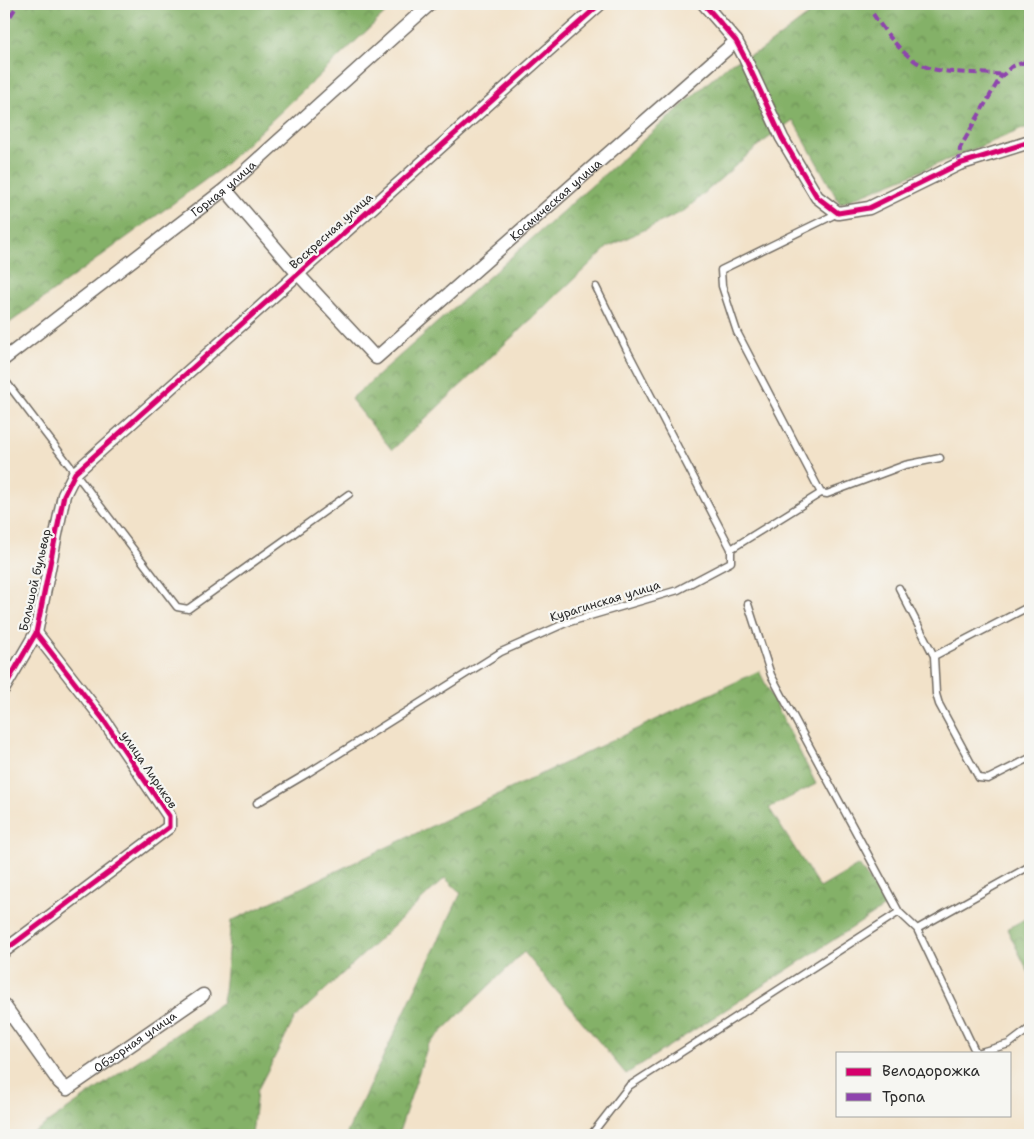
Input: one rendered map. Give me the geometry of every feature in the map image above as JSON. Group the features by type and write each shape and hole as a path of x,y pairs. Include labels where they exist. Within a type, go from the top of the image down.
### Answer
{"street":[{"name":"Горная улица","path":"4,359 225,189 430,4"},
{"name":"Воскресная улица","path":"75,473 600,4"},
{"path":"704,4 736,41 782,138 817,197 838,213 869,208 959,164 1030,142"},
{"name":"Космическая улица","path":"298,274 376,358 736,41"},
{"path":"225,189 298,274"},
{"name":"Большой бульвар","path":"4,688 36,633 64,495 75,473"},
{"name":"улица Лириков","path":"4,951 169,827 171,822 169,816 102,719 36,633"},
{"name":"Обзорная улица","path":"4,1005 59,1082 67,1089 203,995"}],"lane":[{"path":"821,493 737,332 722,286 721,270 838,213"},
{"path":"596,286 626,348 731,549"},
{"path":"4,378 177,607 188,609 349,494"},
{"name":"Курагинская улица","path":"257,803 501,652 566,623 678,590 731,562 731,549 821,493 827,494 905,465 940,458"},
{"path":"899,588 934,656 936,694 939,704 979,778 988,780 1030,758"},
{"path":"748,604 771,675 899,912 917,930 976,1052"},
{"path":"934,656 1030,606"},
{"path":"917,930 1030,866"},
{"path":"590,1135 629,1086 899,912"},
{"path":"980,1052 1010,1044 1030,1028"}],"green space":[{"path":"4,4 395,4 220,169 4,327"},
{"path":"823,4 1030,4 1030,126 840,204 793,120 759,145 684,211 608,247 392,450 351,399 729,64 760,51"},
{"path":"759,671 816,784 769,808 820,888 859,865 886,906 626,1074 524,952 428,1045 398,1135 346,1135 461,893 445,878 295,1018 257,1091 252,1135 30,1135 223,1002 231,921"},
{"path":"1030,916 1030,975 1007,929"}],"marked path":[{"path":"4,26 18,4"},
{"path":"873,14 897,45 920,64 937,70 1003,75"},
{"path":"959,164 960,148 1000,78 1011,67 1030,60"}],"cycle path":[{"path":"4,688 36,633 64,495 75,473 600,4"},
{"path":"704,4 736,41 782,138 817,197 838,213 869,208 959,164 1030,142"},
{"path":"4,951 169,827 169,816 103,719 36,633"}]}
